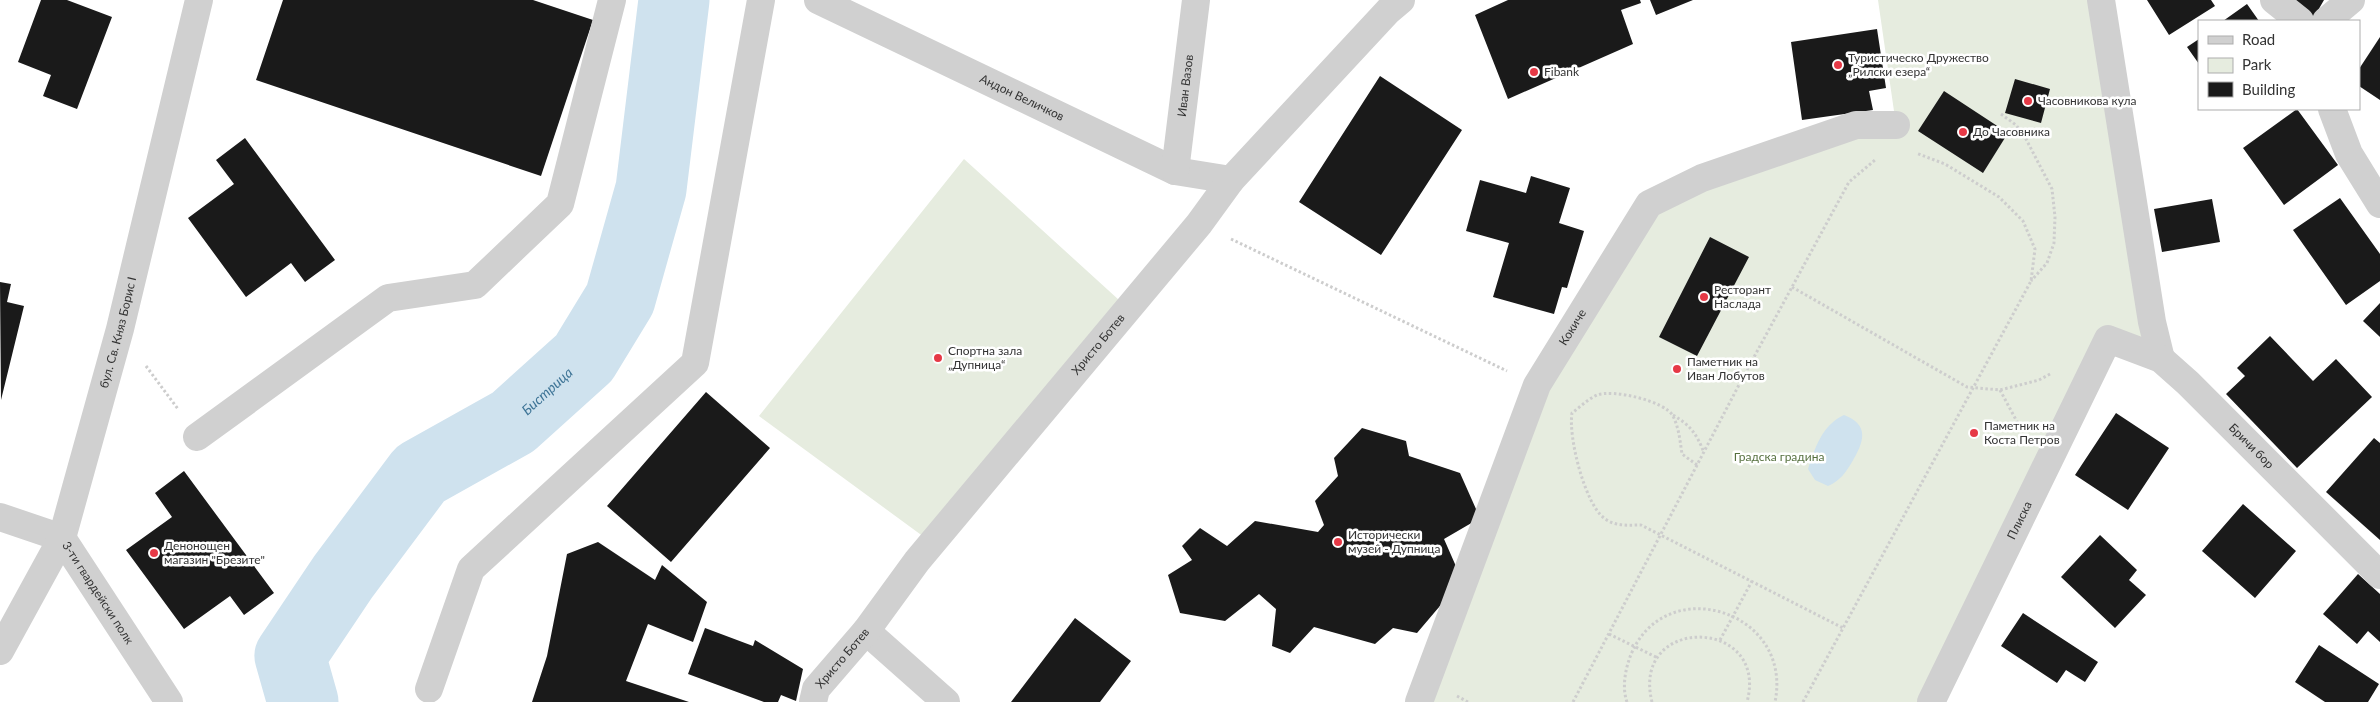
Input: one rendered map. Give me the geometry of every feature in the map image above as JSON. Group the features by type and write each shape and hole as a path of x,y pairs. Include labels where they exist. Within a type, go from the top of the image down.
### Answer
{"street":[{"name":"бул. Св. Княз Борис I","path":"0,650 62,538 120,329 200,0"},
{"path":"197,437 388,298 475,285 560,204 612,0"},
{"path":"429,689 471,569 695,363 760,0"},
{"name":"Андон Величков","path":"818,0 1175,170 1231,180"},
{"name":"Иван Вазов","path":"1175,170 1196,0"},
{"name":"Христо Ботев","path":"813,702 816,689 866,631 917,561 1199,224 1231,180 1388,11 1401,0"},
{"path":"2101,0 2151,312 2161,359"},
{"path":"2274,0 2299,20"},
{"path":"2327,20 2350,0"},
{"path":"2332,110 2349,154 2380,204"},
{"name":"Кокиче","path":"1419,702 1537,385 1649,204 1702,178 1856,125 1896,125"},
{"name":"Бричи бор","path":"2108,339 2161,359 2188,383 2380,575"},
{"name":"Плиска","path":"1931,702 2108,339"},
{"name":"3-ти гвардейски полк","path":"0,517 62,538 169,702"},
{"path":"866,631 946,702"}],"path":[{"path":"1803,702 2031,281 2047,263 2054,243 2055,217 2052,189 2026,139 2016,125 2001,114"},
{"path":"1912,151 1945,164 1999,197 2023,221 2035,250 2031,281"},
{"path":"1573,702 1697,465 1849,182 1879,156"},
{"path":"1199,224 1537,385"},
{"path":"1792,287 1967,387 2000,390 2039,380 2056,370"},
{"path":"120,329 197,437"},
{"path":"1704,453 1698,435 1687,423 1659,405 1639,398 1598,394 1572,413 1573,438 1590,500 1604,518 1616,525 1642,525 1660,536 1843,628"},
{"path":"1672,414 1679,432 1682,454 1697,465"},
{"path":"1720,640 1752,581"},
{"path":"1626,702 1624,696 1626,670 1634,647 1650,627 1671,614 1696,608 1721,611 1744,621 1763,639 1775,662 1778,687 1775,702"},
{"path":"1608,634 1658,658"},
{"path":"1652,702 1650,674 1658,658 1670,645 1685,638 1703,636 1720,640 1733,648 1743,661 1749,675 1750,691 1747,702"}],"green space":[{"name":"Градска градина","path":"1878,0 2101,0 2161,359 2108,339 1931,702 1419,702 1537,385 1649,204 1896,125"},
{"name":"Спортна зала „Дупница“","path":"964,159 1119,300 924,537 759,416"}],"water":[{"path":"1844,415 1858,424 1861,429 1862,441 1845,473 1836,482 1828,486 1815,480 1808,469 1820,438 1836,419"}],"building":[{"path":"41,0 67,0 112,17 77,109 43,96 51,75 18,62"},
{"path":"283,0 533,0 593,20 541,176 256,80"},
{"name":"Fibank","path":"1508,0 1640,0 1641,3 1621,10 1633,44 1508,99 1475,15"},
{"path":"1650,0 1693,0 1656,15"},
{"path":"2147,0 2211,0 2215,6 2169,35"},
{"path":"2295,0 2324,0 2313,19"},
{"path":"2247,4 2258,20 2224,20"},
{"name":"Туристическо Дружество „Рилски езера“","path":"1877,29 1886,88 1869,91 1873,110 1802,120 1791,42"},
{"path":"2380,37 2380,100 2360,87 2360,67"},
{"path":"2198,40 2198,63 2187,47"},
{"path":"1380,76 1462,130 1381,255 1299,202"},
{"name":"Часовникова кула","path":"2015,79 2050,89 2041,123 2005,113"},
{"name":"До Часовника","path":"1944,91 2008,133 1983,173 1918,131"},
{"path":"2298,110 2338,165 2284,205 2243,148"},
{"path":"245,138 335,260 305,282 291,263 246,297 188,218 234,184 216,160"},
{"path":"1531,176 1570,188 1559,223 1584,231 1567,288 1562,287 1554,314 1493,297 1509,243 1466,231 1480,180 1526,193"},
{"path":"2340,198 2380,254 2380,281 2346,305 2293,230"},
{"path":"2212,199 2220,242 2162,252 2154,209"},
{"name":"Ресторант Наслада","path":"1710,237 1749,257 1697,356 1659,337"},
{"path":"0,282 11,284 7,302 24,306 1,400"},
{"path":"2380,303 2380,337 2363,321"},
{"path":"2270,336 2313,381 2336,359 2372,397 2297,468 2226,394 2245,376 2237,368"},
{"path":"706,392 770,448 671,562 607,506"},
{"path":"2116,413 2169,448 2128,510 2075,475"},
{"name":"Исторически музей - Дупница","path":"1362,428 1406,441 1409,456 1460,473 1480,518 1444,539 1462,580 1417,633 1393,628 1375,644 1314,627 1290,653 1272,646 1276,609 1259,594 1225,621 1180,613 1168,575 1192,560 1182,546 1200,528 1227,546 1255,521 1318,532 1324,525 1315,501 1338,476 1334,458"},
{"path":"2374,438 2380,443 2380,540 2326,492"},
{"path":"184,471 274,593 244,615 230,596 184,629 126,550 172,517 155,493"},
{"path":"2243,504 2296,551 2255,598 2202,551"},
{"path":"2100,535 2137,570 2129,580 2146,595 2115,628 2061,577"},
{"path":"598,542 655,580 662,565 707,602 693,642 648,624 626,681 689,702 532,702 547,656 567,554"},
{"path":"2358,574 2380,594 2380,642 2368,631 2357,644 2323,614"},
{"path":"2023,613 2098,662 2085,682 2066,670 2057,683 2001,646"},
{"path":"1075,618 1131,661 1100,702 1011,702"},
{"path":"705,628 753,646 755,640 803,669 796,701 781,695 778,702 764,702 688,674"},
{"path":"2319,645 2379,684 2368,702 2325,702 2295,682"}],"waterway":[{"name":"Бистрица","path":"303,702 290,656 343,577 420,474 513,422 584,358 620,299 651,189 674,0"}],"place":[{"name":"Туристическо Дружество „Рилски езера“","path":"1838,65"},
{"name":"Fibank","path":"1534,72"},
{"name":"Часовникова кула","path":"2028,101"},
{"name":"До Часовника","path":"1963,132"},
{"name":"Ресторант Наслада","path":"1704,297"},
{"name":"Спортна зала „Дупница“","path":"938,358"},
{"name":"Паметник на Иван Лобутов","path":"1677,369"},
{"name":"Паметник на Коста Петров","path":"1974,433"},
{"name":"Исторически музей - Дупница","path":"1338,542"},
{"name":"Денонощен магазин \"Брезите\"","path":"154,553"}]}
